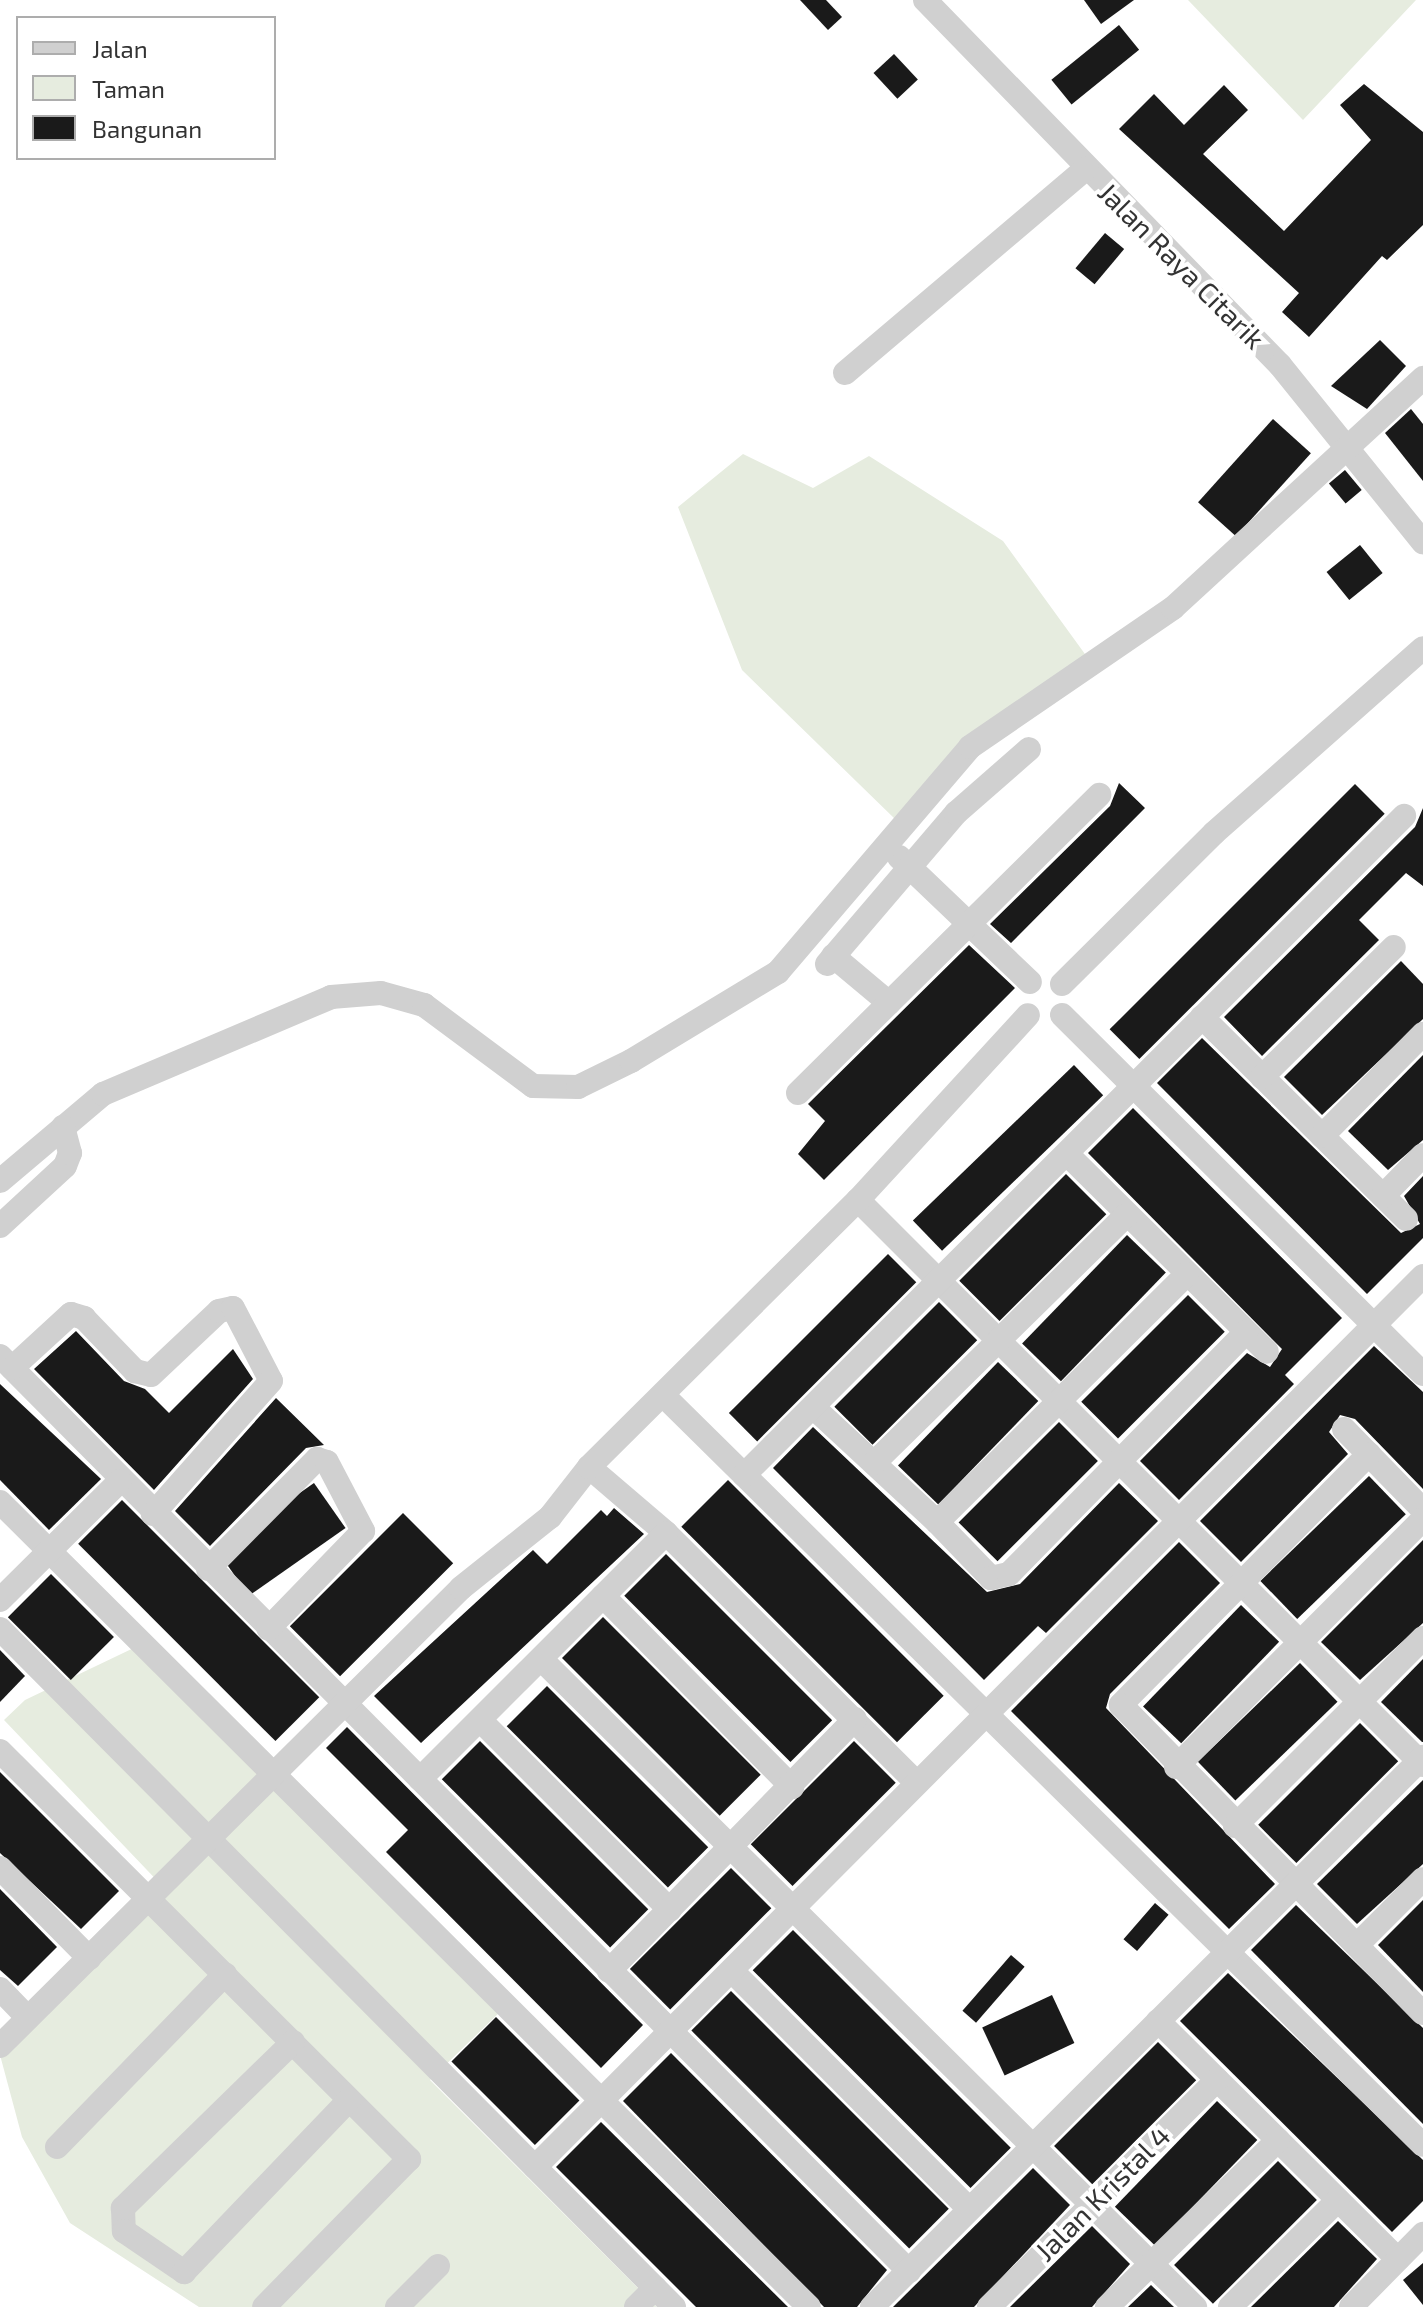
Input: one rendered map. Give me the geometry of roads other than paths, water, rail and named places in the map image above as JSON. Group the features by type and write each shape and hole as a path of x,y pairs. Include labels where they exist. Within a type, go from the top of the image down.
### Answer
{"street":[{"name":"Jalan Raya Citarik","path":"925,0 1087,168 1194,273 1346,445 1423,542"},
{"path":"845,373 1087,168"},
{"path":"0,1181 103,1094 175,1059 331,997 381,993 447,1018 533,1086 578,1087 778,972 970,747 1173,608 1346,445 1423,378"},
{"path":"1423,648 1214,833 1062,984 1062,1015 1423,1374"},
{"path":"889,1003 830,960 973,795 1029,749"},
{"path":"798,1093 1099,795"},
{"path":"744,1475 1404,816"},
{"path":"885,846 1030,982"},
{"path":"1262,1077 1394,947"},
{"path":"1062,984 1046,976 1030,982 1022,999 1028,1015 1046,1022 1062,1015"},
{"path":"0,2046 470,1580 550,1517 589,1467 664,1396 858,1200 1028,1015"},
{"path":"1202,1017 1406,1219"},
{"path":"1322,1136 1423,1034"},
{"path":"0,1226 65,1166 70,1153 63,1127"},
{"path":"1067,1154 1267,1352"},
{"path":"1383,1196 1423,1155"},
{"path":"858,1200 1422,1761 872,2307"},
{"path":"874,1463 1126,1215"},
{"path":"937,1522 1187,1274"},
{"path":"535,2167 794,1909 986,1710 1423,1276"},
{"path":"153,1514 271,1381 233,1308 219,1311 151,1375 135,1371 84,1318 71,1314 6,1362 120,1481 909,2271"},
{"path":"813,1407 937,1522 991,1578 1004,1578 1246,1332"},
{"path":"664,1396 986,1710 1226,1953 1423,2145"},
{"path":"1344,1429 1423,1510"},
{"path":"1369,1454 1121,1705 1176,1767 1420,2004"},
{"path":"208,1569 317,1459 327,1462 363,1531 268,1629"},
{"path":"589,1467 666,1533 916,1782"},
{"path":"0,1600 120,1481"},
{"path":"0,1502 809,2307"},
{"path":"1176,1767 1423,1519"},
{"path":"420,1779 666,1533"},
{"path":"603,1596 792,1787"},
{"path":"0,1629 207,1842 674,2307"},
{"path":"1235,1826 1423,1638"},
{"path":"541,1659 1035,2142 1090,2204 1195,2307"},
{"path":"609,1971 792,1787 855,1719"},
{"path":"481,1721 670,1910"},
{"path":"0,1751 409,2159 264,2307"},
{"path":"0,1868 89,1958"},
{"path":"1357,1945 1423,1879"},
{"path":"732,1971 969,2209"},
{"path":"57,2147 225,1974"},
{"path":"0,1989 28,2018"},
{"path":"1158,2021 1398,2259"},
{"path":"293,2042 123,2208 124,2231 184,2272 349,2100"},
{"name":"Jalan Kristal 4","path":"989,2307 1217,2080"},
{"path":"1107,2307 1278,2140"},
{"path":"1230,2307 1338,2200"},
{"path":"1351,2307 1423,2234"},
{"path":"397,2307 438,2266"},
{"path":"636,2307 655,2288"}]}
